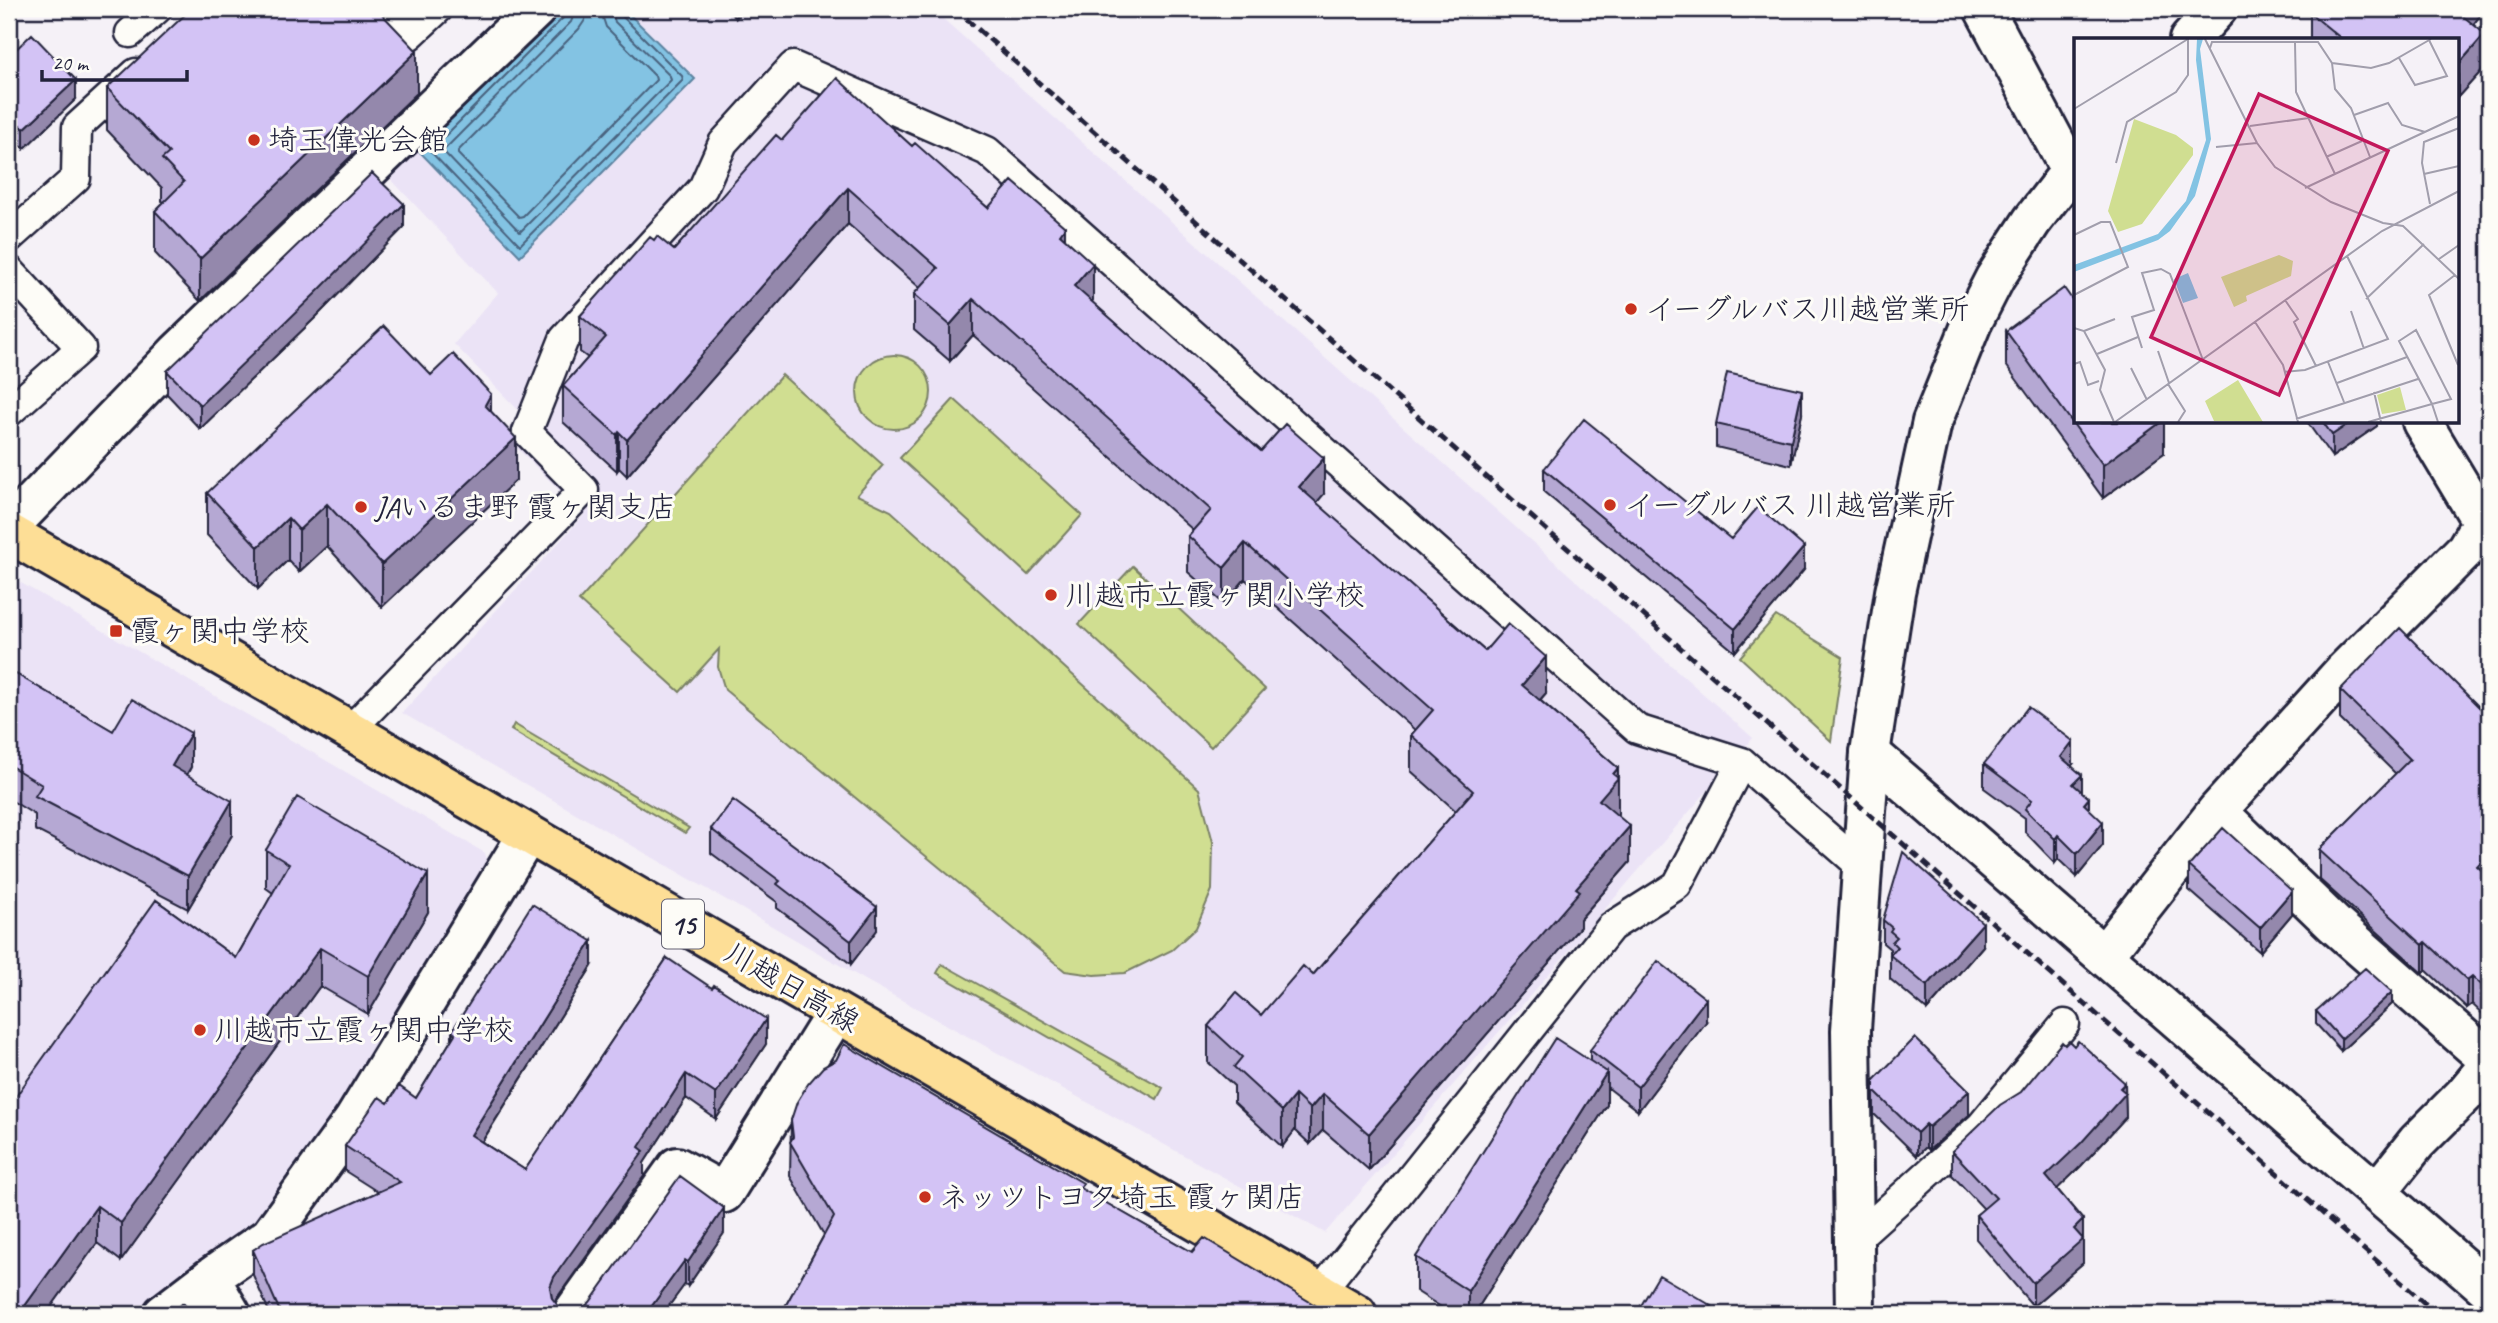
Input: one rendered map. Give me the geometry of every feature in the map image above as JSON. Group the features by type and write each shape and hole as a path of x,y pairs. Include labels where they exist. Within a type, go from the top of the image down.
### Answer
{"main road":[{"name":"川越日高線","path":"9,533 1357,1314"}],"street":[{"path":"9,527 177,353 536,9"},
{"path":"1855,1314 1852,1030 1870,753 1895,592 1932,422 1972,323 1995,278 2032,221 2073,167 1984,9"},
{"path":"2191,38 2217,9"},
{"path":"2104,955 2217,811 2343,672 2466,549 2486,519 2423,424"},
{"path":"1870,753 2489,1290"},
{"path":"2217,811 2335,925 2489,1060"},
{"path":"163,1314 270,1236 354,1120 528,834"},
{"path":"572,1314 677,1167 724,1193 836,1013"},
{"path":"2377,1192 2417,1142 2489,1065"},
{"path":"210,1278 231,1314"}],"lane":[{"path":"130,33 157,9"},
{"path":"387,9 410,35 438,9"},
{"path":"9,239 76,178 77,127 157,54"},
{"path":"349,731 584,490 527,432 564,339 703,188 723,143 793,66 987,151 1637,729 1742,762 1863,868"},
{"path":"9,270 81,348 9,412"},
{"path":"1319,1293 1611,927 1678,886 1742,762"},
{"path":"1853,1241 1981,1126 2065,1024"}],"shaded area":[{"name":"川越市立霞ヶ関小学校","path":"552,9 932,9 1753,738 1325,1233 867,981 402,713 584,515 504,435 522,414 454,344 498,293 386,174"},
{"name":"川越市立霞ヶ関中学校","path":"9,576 485,853 490,872 293,1189 250,1234 144,1314 9,1314"}],"green space":[{"path":"894,355 908,358 920,366 928,378 931,392 928,406 920,418 908,426 894,429 880,426 868,418 860,406 857,392 860,378 868,366 880,358"},
{"path":"782,375 883,465 857,495 891,511 1199,789 1213,842 1212,890 1196,928 1172,950 1125,973 1094,975 1065,971 725,690 718,667 719,649 680,692 579,601"},
{"path":"954,399 1082,515 1028,575 900,458"},
{"path":"1133,566 1265,689 1211,747 1079,624"},
{"path":"1776,616 1843,657 1831,741 1740,657"},
{"path":"514,724 689,828 685,833 511,730"},
{"path":"942,964 1163,1088 1157,1099 937,973"}],"water":[{"path":"562,9 624,9 695,79 520,256 419,151"}],"building":[{"name":"埼玉偉光会館","path":"191,9 377,9 417,51 200,259 155,211 184,182 162,159 169,153 107,88"},
{"path":"2314,9 2461,9 2458,12 2485,34 2460,63 2460,38 2341,38 2310,13"},
{"path":"32,34 76,80 24,129 20,125 9,137 9,56"},
{"path":"837,78 912,146 915,143 988,208 1012,181 1065,227 1060,234 1093,264 1074,286 1261,451 1285,424 1324,458 1299,487 1485,651 1508,624 1546,657 1522,685 1618,768 1613,774 1618,778 1599,800 1630,826 1576,888 1580,891 1369,1134 1323,1094 1310,1109 1295,1095 1282,1111 1234,1067 1242,1057 1208,1026 1236,993 1261,1015 1303,966 1313,975 1473,791 1411,735 1433,710 1245,543 1224,568 1188,536 1211,510 973,299 950,325 914,294 938,268 848,188 627,440 619,432 617,435 563,386 606,337 580,316 650,237 654,240 657,236 674,250 776,135 782,140"},
{"path":"372,173 404,204 200,405 167,371"},
{"path":"2064,288 2074,302 2074,424 2158,424 2103,465 2006,331"},
{"name":"JAいるま野 霞ヶ関支店","path":"384,326 431,375 453,354 491,394 485,405 516,438 382,564 327,504 299,530 288,518 258,547 207,493"},
{"path":"1727,373 1802,390 1791,441 1716,424"},
{"path":"1584,419 1731,539 1758,507 1804,547 1735,629 1544,469"},
{"path":"2324,424 2348,424 2332,435"},
{"path":"2400,628 2489,717 2489,854 2477,866 2489,877 2489,992 2472,976 2467,980 2426,942 2423,945 2319,850 2410,759 2340,690"},
{"path":"9,670 113,731 132,699 191,733 172,766 232,801 188,876 35,796 42,785 9,765"},
{"path":"2028,707 2073,741 2061,757 2082,775 2073,784 2089,798 2084,804 2103,822 2077,854 2058,835 2055,839 2025,809 2032,800 1984,764"},
{"path":"297,797 428,874 368,976 320,948 121,1223 97,1206 19,1314 9,1314 9,1106 156,900 236,958 289,864 266,850"},
{"path":"733,800 877,907 851,941 777,884 780,881 711,829"},
{"path":"2223,828 2292,891 2260,928 2189,866"},
{"path":"1903,852 1983,923 1927,986 1890,955 1897,947 1892,942 1897,937 1883,920"},
{"path":"532,904 592,941 471,1135 525,1170 667,958 766,1019 716,1094 686,1074 639,1147 644,1151 554,1277 550,1287 552,1298 559,1307 571,1311 582,1309 590,1302 680,1176 724,1208 688,1262 685,1260 646,1314 281,1314 253,1250 263,1243 400,1182 345,1146 379,1097 388,1103 399,1086 416,1098 455,1034 452,1031"},
{"path":"1658,961 1706,999 1638,1087 1590,1050"},
{"path":"2365,968 2392,992 2341,1039 2316,1011"},
{"path":"1555,1038 1607,1072 1468,1291 1416,1257"},
{"path":"1915,1038 1969,1091 1929,1127 1926,1124 1917,1133 1874,1091 1874,1080"},
{"path":"2069,1041 2074,1046 2078,1041 2125,1083 2120,1088 2126,1093 2081,1143 2046,1176 2083,1220 2074,1229 2083,1239 2033,1283 1976,1215 1996,1198 1952,1151 2000,1105 2021,1092 2062,1042 2065,1045"},
{"path":"844,1044 1083,1183 1080,1188 1192,1252 1204,1238 1327,1314 1228,1314 1222,1308 1215,1314 781,1314 834,1217 790,1142 793,1137 791,1120 797,1102 808,1084 823,1067 836,1060"},
{"path":"1659,1275 1712,1306 1707,1314 1636,1314"},
{"path":"183,1303 193,1314 171,1314"}],"railway":[{"path":"955,9 2437,1314"}],"place":[{"name":"埼玉偉光会館","path":"254,140"},
{"name":"イーグルバス川越営業所","path":"1631,309"},
{"name":"イーグルバス 川越営業所","path":"1610,505"},
{"name":"JAいるま野 霞ヶ関支店","path":"361,507"},
{"name":"川越市立霞ヶ関小学校","path":"1051,595"},
{"name":"霞ヶ関中学校","path":"116,631"},
{"name":"川越市立霞ヶ関中学校","path":"200,1030"},
{"name":"ネッツトヨタ埼玉 霞ヶ関店","path":"925,1197"}]}
